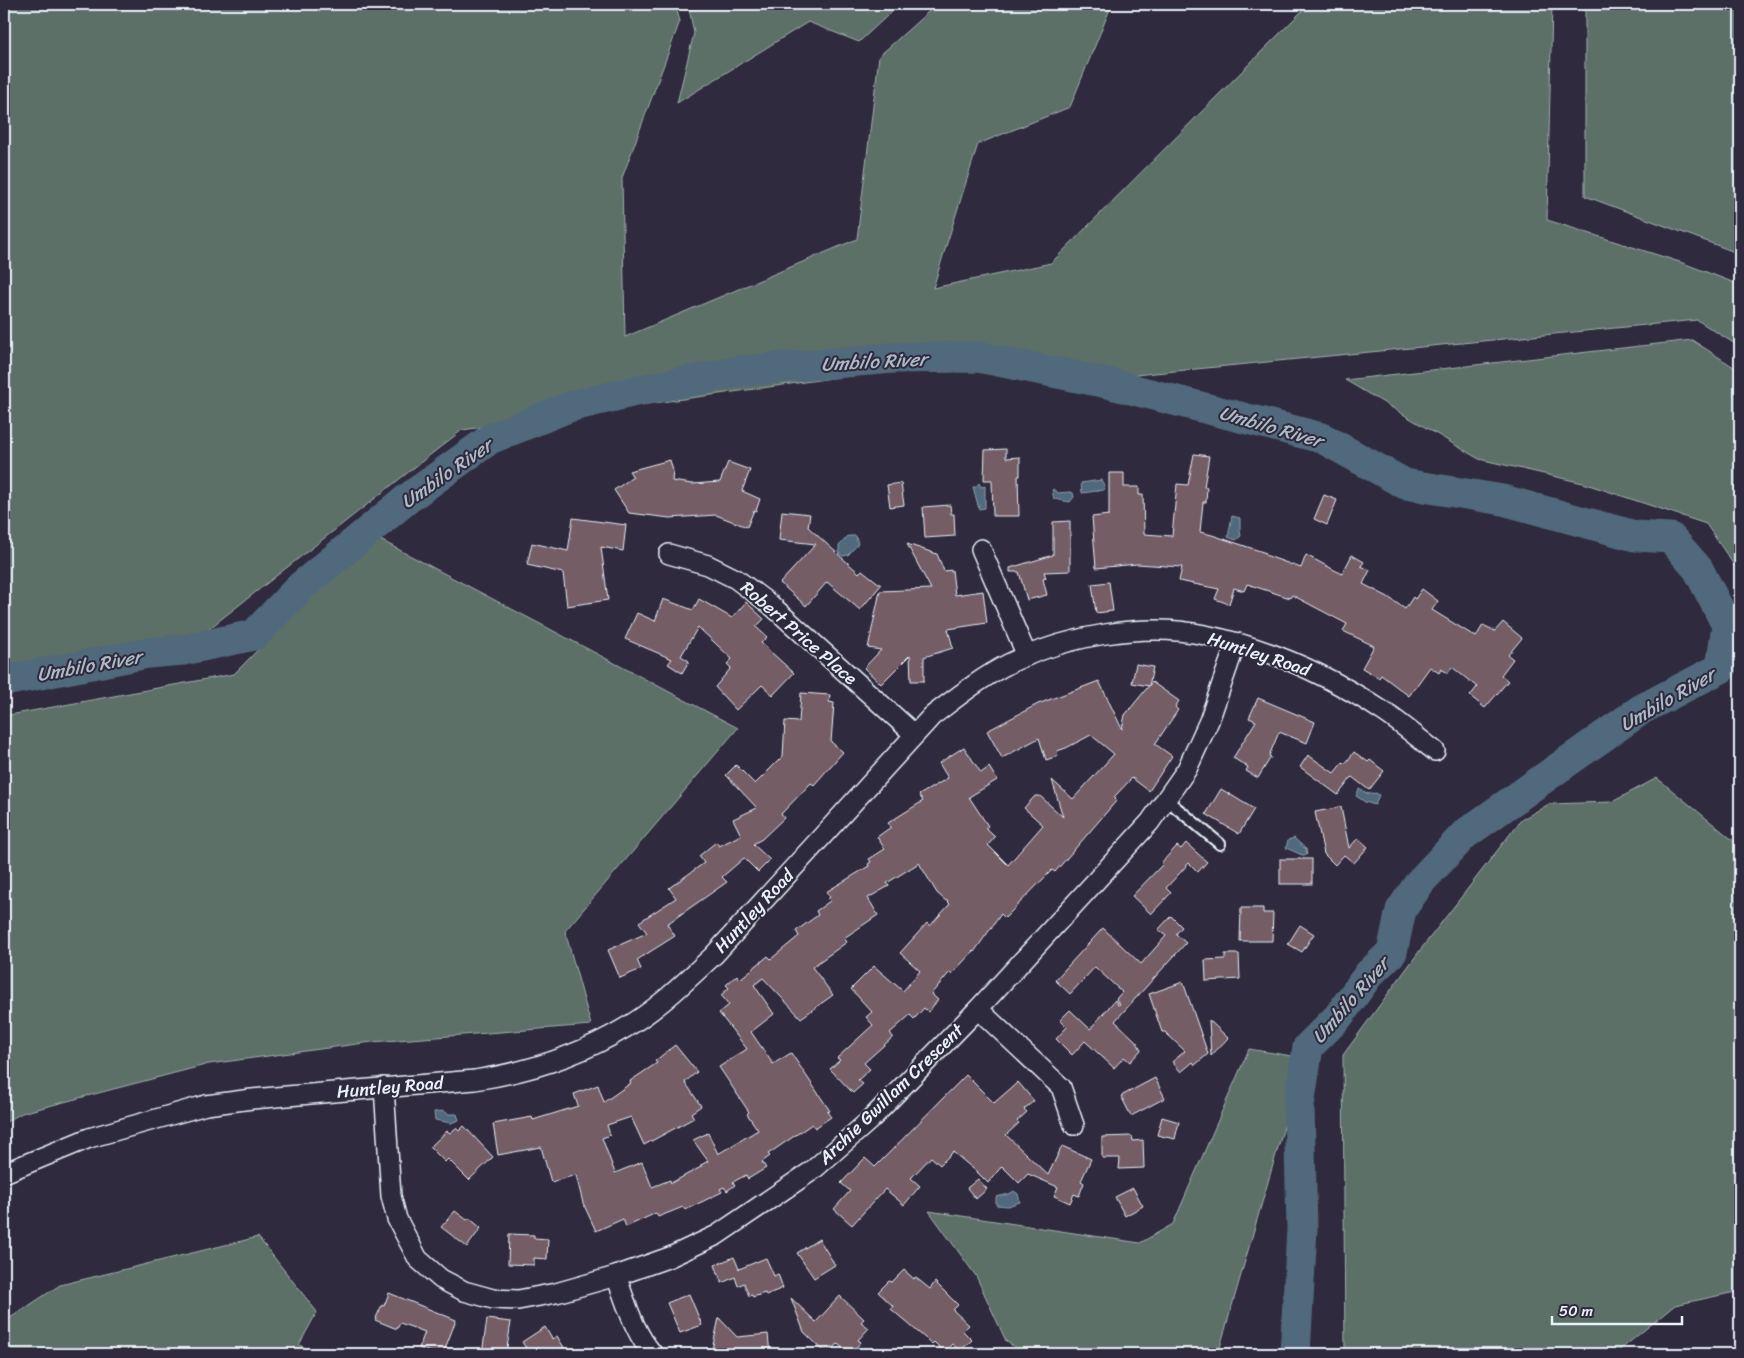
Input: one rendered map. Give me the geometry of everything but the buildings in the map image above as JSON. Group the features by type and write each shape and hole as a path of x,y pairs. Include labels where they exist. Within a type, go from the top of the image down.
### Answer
{"street":[{"path":"981,549 1027,656"},
{"name":"Robert Price Place","path":"669,554 715,569 736,579 771,605 914,734"},
{"name":"Huntley Road","path":"4,1173 89,1138 206,1105 384,1086 474,1080 504,1075 560,1058 625,1028 675,992 714,955 932,716 974,684 1009,664 1070,641 1120,632 1162,630 1204,634 1236,643 1302,666 1345,688 1383,711 1435,751"},
{"name":"Archie Gwillam Crescent","path":"384,1086 391,1196 396,1219 418,1259 441,1279 464,1291 493,1299 518,1300 556,1293 616,1276 670,1257 717,1235 813,1170 870,1120 978,1008 1150,822 1187,769 1209,721 1236,643"},
{"path":"978,1008 1062,1087 1074,1125"},
{"path":"616,1276 636,1328 647,1348 653,1354"}],"lane":[{"path":"1167,800 1220,844"},
{"path":"1736,1354 1740,1353"}],"green space":[{"path":"4,4 675,4 680,21 622,178 625,337 857,239 879,56 937,4 1112,4 1070,107 978,144 933,288 1051,263 1309,4 1552,4 1547,220 1683,263 1740,285 1740,347 1697,320 1104,378 940,363 462,430 201,635 4,671"},
{"path":"688,4 900,4 859,42 808,22 677,103 694,33"},
{"path":"1585,4 1740,4 1740,254 1585,196"},
{"path":"1692,340 1740,371 1740,574 1706,524 1583,483 1479,459 1345,380"},
{"path":"371,535 738,728 565,931 591,1025 372,1042 209,1064 22,1113 4,1123 4,716 234,674"},
{"path":"1657,778 1740,846 1740,1291 1675,1305 1615,1354 1345,1354 1343,1055 1421,949 1521,820 1549,804 1612,802"},
{"path":"1249,1049 1304,1058 1218,1354 1024,1354 1006,1341 976,1276 929,1211 1140,1243 1173,1224"},
{"path":"258,1237 317,1312 299,1345 319,1354 4,1354 4,1322 60,1285"}],"water":[{"path":"1101,480 1105,486 1104,490 1082,493 1081,483"},
{"path":"979,483 981,487 985,486 985,508 979,509 973,487 976,487"},
{"path":"1053,489 1058,493 1073,493 1074,497 1070,502 1054,499"},
{"path":"1232,516 1240,518 1241,536 1236,540 1228,537"},
{"path":"848,536 856,536 858,544 848,555 843,556 839,553 839,546"},
{"path":"1359,789 1369,794 1376,793 1379,795 1375,805 1365,802 1356,796"},
{"path":"1294,838 1306,849 1307,855 1302,855 1286,848 1288,840"},
{"path":"444,1111 448,1114 457,1114 459,1120 451,1123 435,1120 434,1112"},
{"path":"1014,1191 1018,1194 1020,1202 1008,1206 996,1205 996,1197"}],"waterway":[{"name":"Umbilo River","path":"4,681 148,653 183,650 254,635 299,588 407,499 490,439 569,407 636,391 742,371 893,358 978,357 1107,383 1322,438 1405,484 1503,500 1635,536 1671,538 1698,569 1727,625 1721,668 1642,709 1465,834 1420,882 1401,910 1392,952 1369,974 1338,1017 1308,1047 1299,1105 1302,1229 1295,1354"}]}
